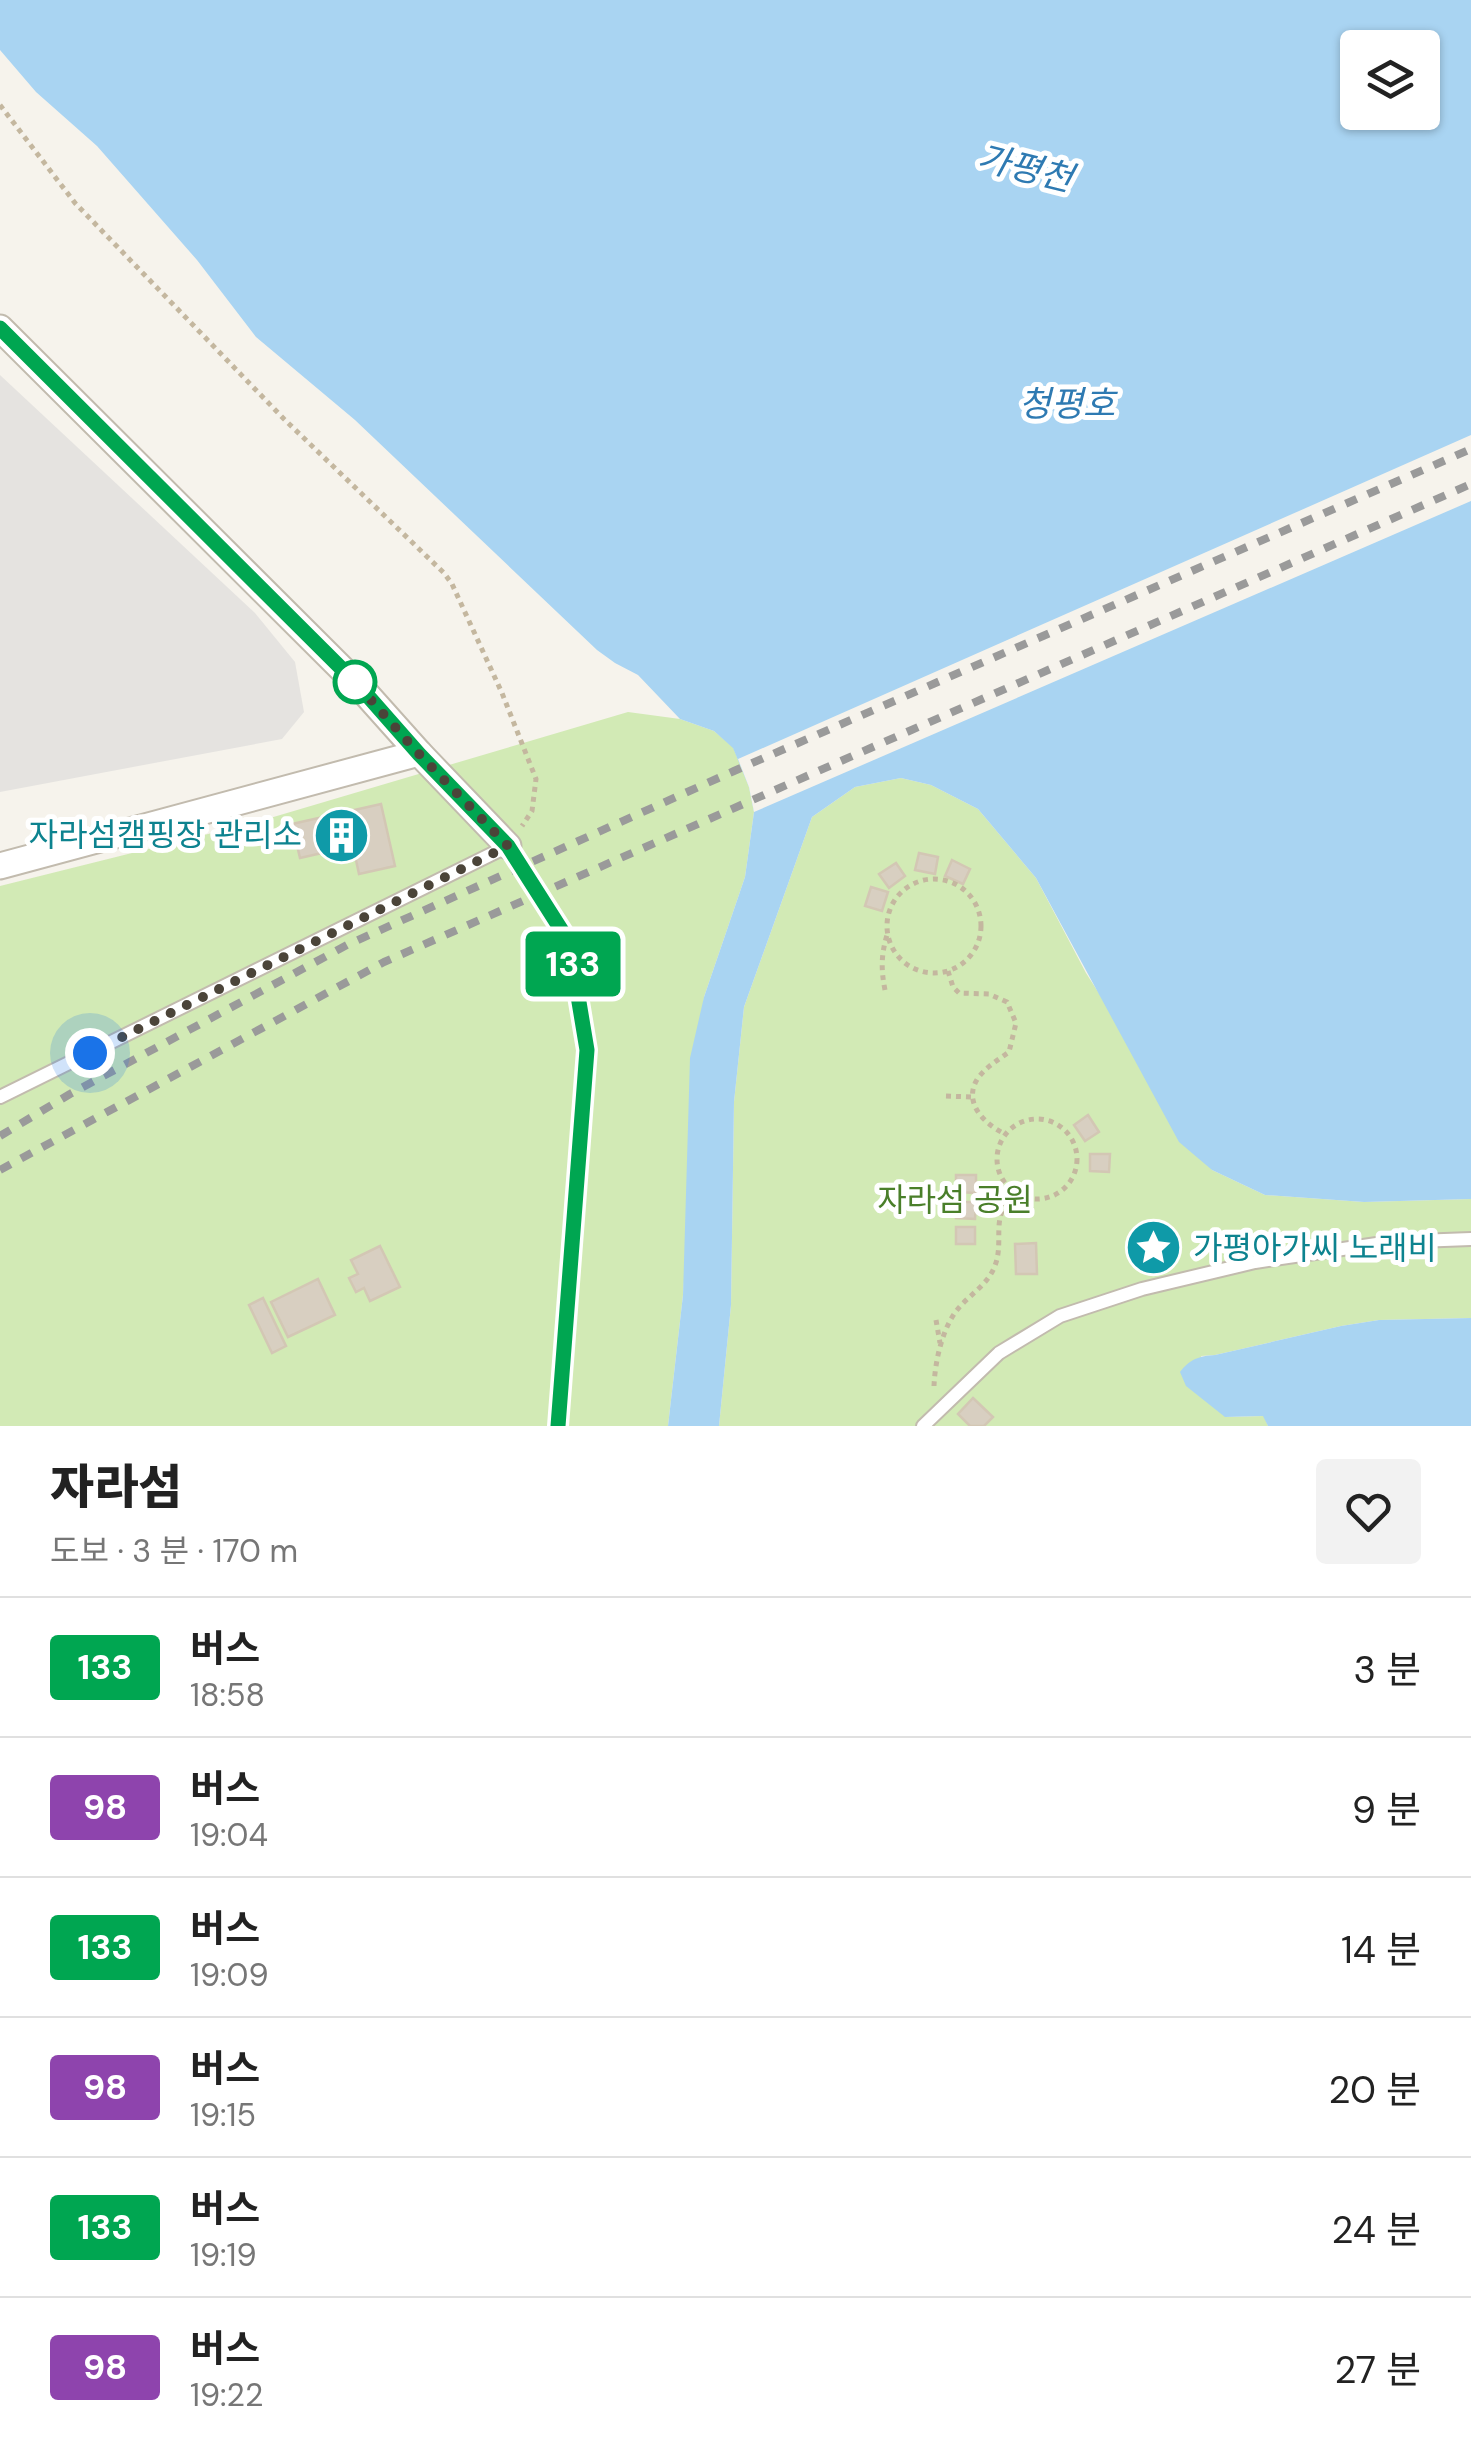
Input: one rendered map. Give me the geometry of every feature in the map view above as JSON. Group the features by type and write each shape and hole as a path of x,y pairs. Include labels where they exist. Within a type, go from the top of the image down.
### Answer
{"street":[{"path":"0,328 360,687 508,846"},
{"path":"0,866 419,754"}],"lane":[{"path":"0,1097 508,846 569,942 587,1050 558,1426"},
{"path":"923,1426 998,1353 1060,1316 1142,1288 1274,1259 1390,1242 1471,1239"}],"path":[{"path":"0,105 75,203 284,419 452,584 536,778 532,810 508,846"},
{"path":"927,879 957,884 978,907 980,938 962,964 948,971 932,974 903,962 887,936 886,920 891,905 912,884 927,879"},
{"path":"885,990 882,951 887,936"},
{"path":"948,971 952,987 959,993 989,994 1007,1002 1016,1023 1009,1052 976,1081 972,1097 977,1114 990,1128 1005,1134"},
{"path":"946,1096 972,1097"},
{"path":"1038,1118 1063,1128 1077,1152 1072,1179 1052,1197 1040,1200 1015,1194 999,1174 996,1162 1005,1134 1024,1120 1038,1118"},
{"path":"934,1414 940,1346 956,1312 995,1267 1004,1203 1015,1194"},
{"path":"936,1320 940,1346"}],"green space":[{"path":"628,712 680,719 714,731 733,747 754,812 745,877 704,997 683,1295 668,1426 0,1426 0,886 260,821"},
{"name":"자라섬 공원","path":"901,778 931,785 978,809 1036,878 1086,973 1212,1170 1265,1195 1364,1202 1471,1199 1471,1318 1379,1320 1201,1356 1227,1417 1264,1416 1268,1426 719,1426 731,1305 734,1102 744,1007 812,817 855,787"}],"shaded area":[{"path":"0,375 255,613 295,662 304,712 282,739 0,792"}],"water":[{"name":"청평호","path":"0,0 1471,0 1471,1199 1364,1202 1265,1195 1212,1170 1179,1142 1036,878 978,809 931,785 901,778 855,787 812,817 744,1007 734,1102 731,1305 719,1426 668,1426 683,1295 690,1058 704,997 745,877 754,812 749,787 733,748 714,731 680,719 638,675 597,650 355,420 256,337 197,260 97,146 36,92 0,50"},
{"path":"1471,1318 1471,1426 1268,1426 1263,1416 1225,1417 1186,1386 1180,1372 1200,1357 1341,1326 1379,1320"}],"pier":[{"path":"1471,435 1471,501 754,812 738,759"}],"building":[{"name":"자라섬캠핑장 관리소","path":"381,804 395,866 359,874 353,846 300,858 292,824"},
{"path":"919,853 938,857 935,874 915,870"},
{"path":"952,860 970,869 963,884 945,876"},
{"path":"896,863 905,876 889,888 879,874"},
{"path":"871,887 888,892 882,911 865,906"},
{"path":"1088,1115 1099,1132 1085,1141 1074,1125"},
{"path":"1090,1154 1110,1154 1109,1172 1090,1171"},
{"path":"956,1175 976,1175 976,1193 956,1192"},
{"path":"956,1202 976,1202 975,1219 956,1218"},
{"path":"956,1227 975,1227 975,1244 956,1244"},
{"path":"1036,1243 1037,1274 1016,1274 1015,1244"},
{"path":"380,1246 400,1287 370,1301 364,1288 356,1292 349,1278 358,1274 351,1260"},
{"path":"318,1279 335,1315 288,1337 271,1302"},
{"path":"263,1298 286,1346 272,1353 249,1305"},
{"path":"973,1398 993,1417 984,1426 970,1426 958,1414"}],"railway":[{"path":"0,1136 70,1094 347,945 1471,449"},
{"path":"0,1170 384,962 1471,484"}],"bus line":[{"name":"133","path":"0,328 360,687 508,846 569,942 587,1050 558,1426"}],"place":[{"name":"자라섬캠핑장 관리소","path":"341,835"},
{"name":"가평아가씨 노래비","path":"1154,1248"}],"route":[{"path":"90,1053 508,846 355,682"}],"water label":[{"name":"가평천","path":"1025,168"}]}
